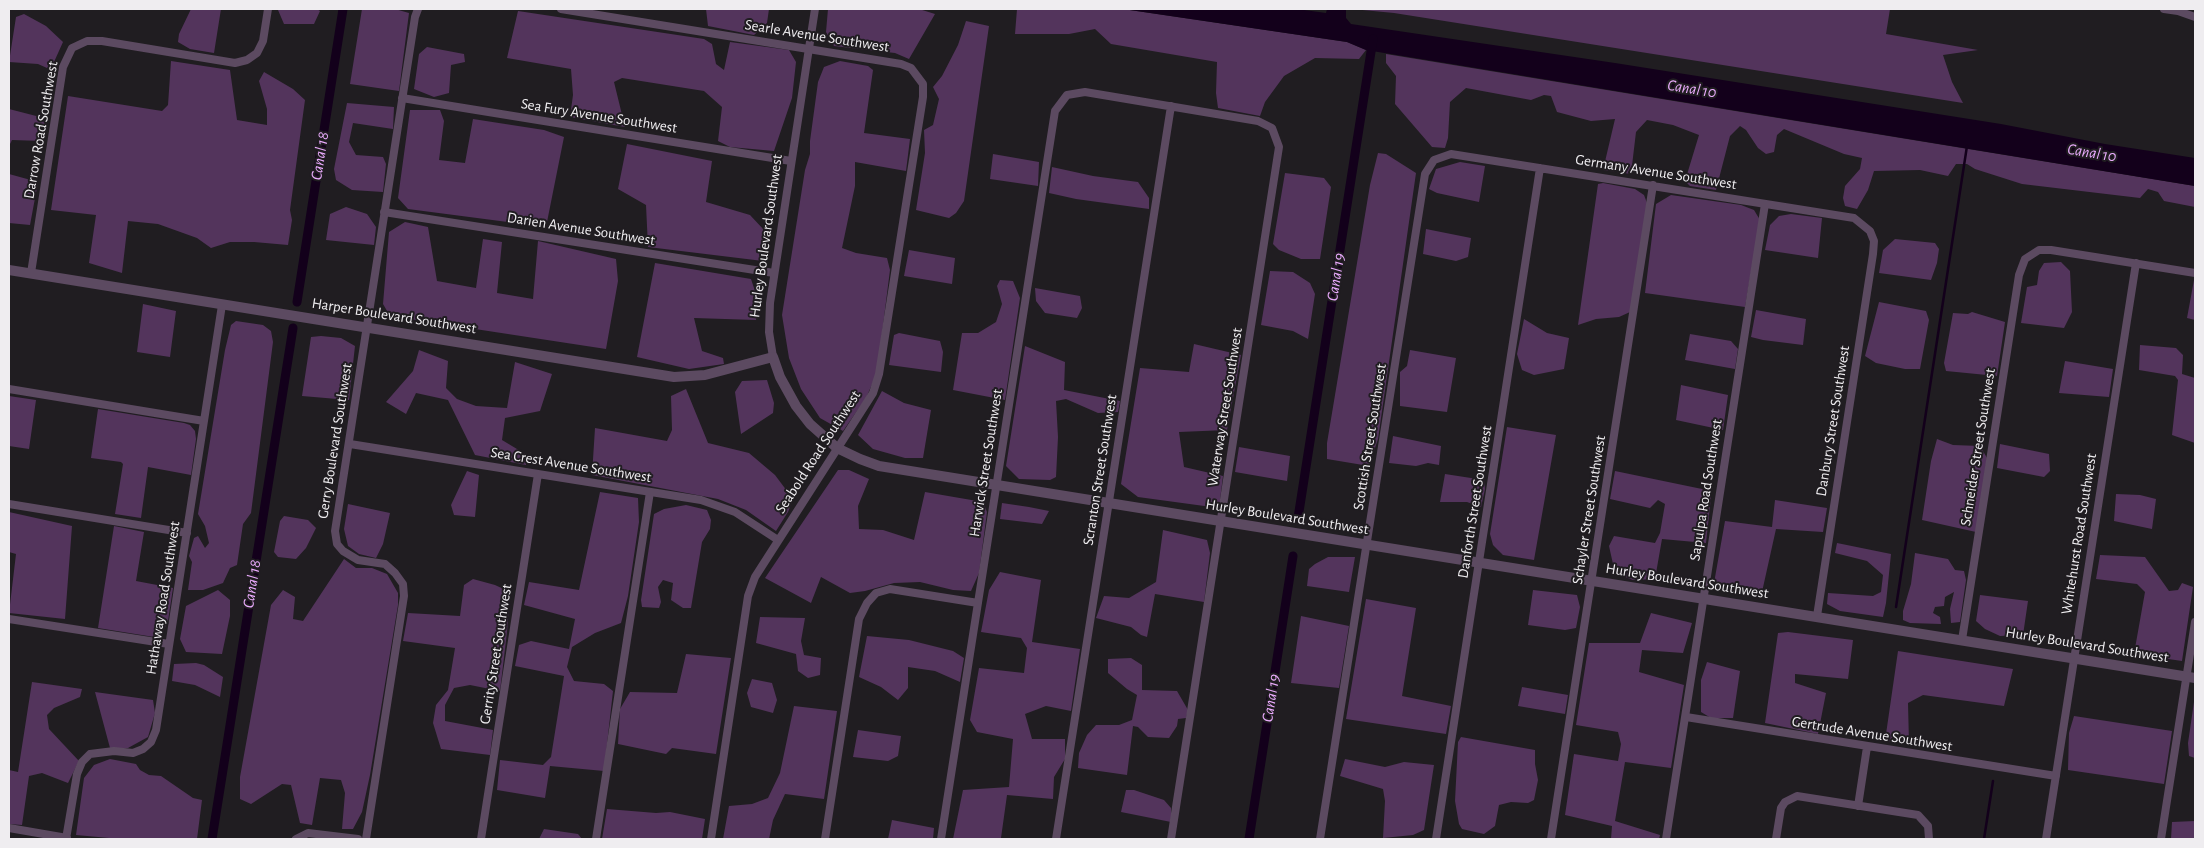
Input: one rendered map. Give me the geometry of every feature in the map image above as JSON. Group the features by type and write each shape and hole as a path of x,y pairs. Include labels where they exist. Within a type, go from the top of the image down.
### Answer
{"street":[{"name":"Darrow Road Southwest","path":"31,273 63,67 72,48 87,41 102,41 235,63 247,60 257,53 263,41 268,9"},
{"name":"Gerry Boulevard Southwest","path":"366,839 404,596 403,584 385,564 358,560 343,551 337,544 335,531 350,444 402,98 415,17 418,9"},
{"name":"Searle Avenue Southwest","path":"561,9 901,64 911,68 917,74"},
{"name":"Hurley Boulevard Southwest","path":"815,9 774,273 769,332 773,357 780,377 796,406 810,424 837,448 876,465 996,486 1817,616 2191,678"},
{"path":"2164,9 2178,11 2195,17"},
{"name":"Seabold Road Southwest","path":"711,839 748,596 755,577 873,393 880,374 923,97 923,84 917,74"},
{"name":"Harwick Street Southwest","path":"941,839 1055,111 1067,95 1085,92 1171,106"},
{"name":"Sea Fury Avenue Southwest","path":"402,98 791,161"},
{"name":"Waterway Street Southwest","path":"1171,106 1258,121 1272,128 1279,147 1171,839"},
{"name":"Scranton Street Southwest","path":"1056,839 1171,106"},
{"name":"Germany Avenue Southwest","path":"1434,160 1451,154 1653,185 1854,218 1870,231"},
{"name":"Scottish Street Southwest","path":"1320,839 1425,174 1434,160"},
{"name":"Danforth Street Southwest","path":"1436,839 1540,168"},
{"name":"Schayler Street Southwest","path":"1551,839 1653,185"},
{"name":"Sapulpa Road Southwest","path":"1666,839 1765,204"},
{"name":"Darien Avenue Southwest","path":"384,212 774,273"},
{"name":"Danbury Street Southwest","path":"1817,616 1873,254 1874,241 1870,231"},
{"name":"Schneider Street Southwest","path":"1962,640 2019,275 2025,259 2039,250 2052,250 2136,263"},
{"path":"2136,263 2195,273"},
{"name":"Whitehurst Road Southwest","path":"2046,839 2136,263"},
{"name":"Harper Boulevard Southwest","path":"9,270 674,377 705,375 773,357"},
{"name":"Hathaway Road Southwest","path":"67,839 77,774 82,762 90,754 103,751 133,753 143,749 151,742 156,730 222,305"},
{"path":"9,389 204,421"},
{"name":"Sea Crest Avenue Southwest","path":"350,444 716,504 735,512 778,540"},
{"name":"Gerrity Street Southwest","path":"481,839 538,474"},
{"path":"596,839 650,492"},
{"path":"9,504 187,533"},
{"path":"825,839 860,619 867,603 876,592 890,589 978,603"},
{"path":"9,619 169,644"},
{"path":"2161,839 2191,678 2195,622"},
{"name":"Gertrude Avenue Southwest","path":"1686,717 2056,776"},
{"path":"1858,806 1867,747"},
{"path":"1776,839 1781,808 1785,802 1792,798 1804,797 1918,815 1928,826 1929,839"},
{"path":"9,828 67,839"},
{"path":"297,839 308,833 319,833 358,839"}],"shaded area":[{"path":"191,9 221,9 214,53 190,49 178,42 179,34"},
{"path":"279,9 317,9 320,11 314,24 284,24"},
{"path":"362,9 395,9 409,13 399,91 350,84"},
{"path":"706,9 769,9 767,23 754,35 708,26"},
{"path":"828,9 919,9 935,14 909,59 895,53 834,46 826,32"},
{"path":"1017,9 1123,9 1347,42 1366,50 1359,59 1315,58 1284,76 1265,102 1260,116 1218,108 1216,93 1217,62 1111,44 1095,29 1069,34 1015,34"},
{"path":"1352,9 1890,9 1886,34 1978,50 1943,55 1952,82 1963,103 1394,13"},
{"path":"518,11 704,39 712,44 716,64 724,70 730,42 789,50 796,62 792,98 774,151 730,147 718,141 722,107 704,91 622,78 614,82 625,127 570,117 573,95 571,69 507,58"},
{"path":"24,14 46,26 63,42 54,62 47,68 38,64 9,62 16,17"},
{"path":"966,21 989,26 964,201 956,213 949,218 916,210 925,153 924,130 933,125 939,99 933,87 942,76 958,45"},
{"path":"427,47 464,54 465,62 451,65 449,93 434,97 414,89 419,54"},
{"path":"1386,54 2195,186 2195,207 2164,201 2158,192 2148,189 2140,198 2022,184 1975,169 1967,164 1956,164 1948,176 1920,170 1874,171 1868,190 1857,209 1845,206 1843,198 1845,186 1860,169 1862,158 1844,154 1784,129 1777,135 1774,152 1766,154 1758,148 1746,130 1740,126 1730,136 1716,190 1690,186 1685,181 1699,135 1673,125 1647,120 1636,132 1631,174 1603,170 1615,119 1591,121 1557,112 1551,96 1544,95 1531,100 1466,88 1450,102 1448,138 1445,148 1432,147 1395,104 1396,76 1386,63"},
{"path":"171,61 230,70 237,120 267,125 267,109 259,81 264,72 293,89 305,100 290,210 292,220 288,245 230,242 211,248 197,238 158,224 128,221 122,273 89,263 96,215 51,210 68,96 162,111 168,105"},
{"path":"840,61 868,66 873,70 864,133 910,139 906,171 855,162 855,186 842,248 856,253 887,258 890,270 877,373 866,398 843,431 820,418 801,389 789,358 782,315 805,170 810,154 818,82 824,67"},
{"path":"347,103 394,107 393,129 353,123 349,142 356,155 383,157 386,164 383,192 352,190 336,180 334,169"},
{"path":"9,109 44,118 48,126 42,141 12,140 9,146"},
{"path":"410,110 440,110 444,121 439,160 465,163 473,119 544,130 564,137 546,227 408,209 398,198"},
{"path":"627,144 712,161 706,202 750,215 764,230 763,261 648,247 646,205 618,189"},
{"path":"1378,153 1386,154 1416,173 1378,439 1369,466 1327,459 1327,443 1370,185"},
{"path":"993,154 1039,162 1038,186 990,179"},
{"path":"1460,162 1485,166 1479,202 1437,193 1429,189 1436,169"},
{"path":"1052,167 1093,176 1138,182 1149,198 1149,209 1076,199 1049,193"},
{"path":"1285,173 1324,178 1331,187 1320,259 1301,259 1279,250 1273,244"},
{"path":"9,174 38,182 30,225 9,223"},
{"path":"1603,183 1635,189 1644,195 1647,203 1630,312 1619,317 1596,319 1578,325 1598,184"},
{"path":"1671,195 1741,205 1754,210 1760,220 1745,307 1645,293 1656,204"},
{"path":"346,207 367,214 376,227 374,245 326,240 330,214"},
{"path":"1791,214 1822,218 1818,258 1765,250 1770,225 1779,216"},
{"path":"405,222 428,227 437,281 476,288 483,239 502,242 497,293 533,299 538,241 616,259 618,281 606,349 390,316 383,304 389,232"},
{"path":"1426,229 1471,238 1468,257 1456,261 1423,254"},
{"path":"1895,239 1935,243 1939,249 1937,263 1931,280 1879,273 1883,250"},
{"path":"909,250 955,258 952,284 904,276"},
{"path":"2061,262 2070,271 2072,312 2064,328 2021,323 2027,287 2037,285 2039,271 2044,263"},
{"path":"655,263 751,279 759,303 756,320 694,318 702,351 723,358 724,364 689,369 637,357"},
{"path":"1270,271 1293,272 1310,283 1315,294 1308,339 1293,331 1261,325"},
{"path":"1000,280 1013,281 1020,298 1005,400 953,390 962,333 978,333 996,322 1002,304 997,286"},
{"path":"2195,280 2195,320 2187,318"},
{"path":"1035,288 1080,296 1082,308 1077,318 1045,313 1036,301"},
{"path":"1879,302 1926,311 1929,320 1920,369 1905,369 1876,363 1865,356"},
{"path":"143,304 176,311 170,357 137,352"},
{"path":"1756,310 1806,319 1803,345 1751,337"},
{"path":"1972,312 2005,322 1997,376 1946,371 1944,363 1953,313 1968,314"},
{"path":"1524,319 1547,333 1569,338 1564,369 1534,375 1522,370 1517,354"},
{"path":"236,321 263,325 271,331 273,342 251,513 243,524 237,565 230,568 223,583 203,590 188,590 192,562 189,556 194,538 198,536 205,548 209,543 205,526 198,514 225,350 231,325"},
{"path":"899,333 940,341 943,352 941,372 889,365 894,335"},
{"path":"1690,334 1731,341 1738,349 1735,369 1685,360"},
{"path":"311,337 341,338 355,346 349,400 302,396"},
{"path":"1194,344 1241,355 1227,430 1179,432 1184,467 1223,476 1219,508 1138,497 1121,484 1140,368 1189,372"},
{"path":"2140,345 2176,348 2183,355 2182,374 2195,378 2195,443 2172,435 2178,380 2175,376 2139,370"},
{"path":"1025,346 1065,362 1064,390 1120,401 1118,412 1098,413 1066,399 1056,401 1058,437 1056,477 1050,480 1019,479 1006,466"},
{"path":"419,350 448,361 446,388 457,399 476,406 507,408 515,362 552,374 540,411 505,418 502,440 527,455 526,465 475,455 448,400 416,393 406,414 386,402 413,371"},
{"path":"1410,350 1456,358 1447,412 1400,406 1400,372 1407,366"},
{"path":"2065,361 2113,369 2109,397 2059,393"},
{"path":"767,380 774,403 773,413 741,434 735,392 742,381"},
{"path":"1681,385 1728,395 1723,430 1676,420"},
{"path":"686,389 708,443 749,453 775,475 793,499 788,512 776,531 746,510 718,499 592,475 595,428 667,441 672,430 671,396"},
{"path":"882,391 904,403 931,410 923,458 905,458 873,449 858,435"},
{"path":"9,396 36,400 29,449 9,446"},
{"path":"98,409 184,423 190,425 195,431 196,439 191,475 148,467 141,518 115,514 123,464 121,462 91,458"},
{"path":"1507,427 1556,435 1534,560 1503,555 1493,545 1490,534"},
{"path":"1393,436 1441,446 1439,465 1428,463 1416,466 1389,463"},
{"path":"1937,439 1953,445 1980,446 1987,458 1976,532 1922,520 1931,461"},
{"path":"2000,444 2049,454 2050,471 2044,477 1997,468"},
{"path":"1239,447 1290,456 1287,481 1235,472"},
{"path":"838,470 849,470 869,479 858,506 859,529 883,530 914,540 925,492 983,502 987,512 979,573 971,591 953,590 920,582 894,583 850,593 821,577 811,603 765,578"},
{"path":"467,471 479,475 475,517 454,515 451,505"},
{"path":"1615,471 1702,489 1711,497 1706,543 1662,539 1655,579 1633,580 1615,573 1609,546 1614,536 1655,543 1660,533 1665,504 1658,500 1650,508 1610,499"},
{"path":"1445,474 1484,480 1485,489 1481,507 1467,502 1440,502"},
{"path":"600,492 638,498 639,522 628,596 621,623 595,633 572,647 567,667 574,681 604,684 613,691 604,771 550,766 545,798 497,790 500,760 543,765 551,757 564,676 515,666 519,645 531,641 569,649 575,619 524,605 529,582 579,590"},
{"path":"2116,494 2140,495 2156,499 2152,529 2114,521"},
{"path":"1775,500 1827,508 1823,532 1776,529 1762,592 1719,588 1714,583 1725,521 1772,527"},
{"path":"1002,503 1049,511 1042,524 1000,519"},
{"path":"348,504 390,513 383,544 376,558 359,554 348,546 344,529"},
{"path":"686,505 707,510 711,520 710,529 702,542 691,608 683,608 671,600 673,583 663,580 658,587 661,602 659,608 642,607 641,600 654,514 664,509"},
{"path":"9,512 72,526 65,619 9,613 16,554 9,552"},
{"path":"284,516 308,520 316,528 306,548 296,559 278,557 274,552 280,521"},
{"path":"114,526 144,532 136,581 173,588 168,621 162,633 154,637 98,628"},
{"path":"1163,530 1207,540 1210,553 1204,602 1155,594 1147,637 1131,627 1096,618 1104,596 1129,598 1156,582"},
{"path":"1837,543 1891,554 1883,617 1840,611 1827,604 1828,593 1873,596 1881,592 1883,575 1867,561 1835,553"},
{"path":"1915,553 1948,559 1955,570 1964,571 1966,580 1960,622 1951,623 1950,609 1954,592 1945,597 1944,606 1935,607 1933,613 1940,617 1941,624 1910,623 1903,620 1903,611 1911,584"},
{"path":"2100,555 2145,557 2169,591 2178,590 2182,583 2193,587 2182,661 2134,654 2145,592 2137,584 2096,579"},
{"path":"1328,557 1355,557 1349,592 1307,586 1309,569"},
{"path":"344,559 356,568 372,568 387,574 398,593 398,605 370,775 362,812 353,829 342,829 345,793 341,780 320,778 312,825 300,823 291,785 282,784 251,804 240,799 240,777 271,605 283,590 295,597 293,619 303,621"},
{"path":"1000,572 1041,580 1032,642 1080,649 1071,711 1046,706 1025,714 1032,739 1065,739 1065,759 1054,777 1053,799 1007,795 1001,838 1050,839 953,839 963,790 1009,787 1013,739 977,732 970,720 979,668 1024,673 1027,648 1021,638 981,632 989,590"},
{"path":"473,579 495,585 510,592 500,691 470,685 454,688 445,705 445,721 493,730 490,755 441,749 433,723 436,705 448,690 455,648 403,641 408,613 460,616 464,585"},
{"path":"218,590 230,600 230,616 222,654 186,652 180,639 186,606"},
{"path":"1533,590 1577,595 1580,607 1576,628 1565,630 1528,625"},
{"path":"1980,595 2028,601 2023,635 2000,636 1985,629 1976,621"},
{"path":"1366,599 1416,608 1402,696 1451,706 1446,734 1346,719"},
{"path":"1651,613 1692,623 1683,653 1642,650 1639,672 1684,685 1671,768 1625,762 1615,821 1660,835 1659,839 1611,839 1612,826 1565,815 1574,754 1618,761 1621,744 1618,732 1576,725 1589,643 1640,643"},
{"path":"1301,616 1349,626 1339,688 1291,683"},
{"path":"760,617 805,618 801,641 804,655 821,658 820,675 808,678 798,671 796,654 756,643"},
{"path":"1788,632 1853,640 1848,679 1795,674 1795,683 1826,693 1818,734 1765,723 1778,633"},
{"path":"867,636 909,640 953,651 964,658 960,682 935,671 908,667 908,688 898,700 881,687 859,677"},
{"path":"1898,651 2013,669 2004,706 1923,695 1908,703 1909,743 1885,741"},
{"path":"686,654 731,658 716,754 672,748 666,754 618,744 620,709 630,692 677,693"},
{"path":"1131,658 1142,665 1142,690 1177,691 1188,710 1186,718 1178,719 1177,726 1169,738 1148,737 1138,727 1133,726 1127,775 1078,768 1079,753 1087,735 1096,725 1119,725 1132,720 1137,695 1108,673 1108,659"},
{"path":"1707,662 1740,671 1733,718 1711,718 1701,712 1701,680"},
{"path":"196,663 204,665 223,677 220,697 195,685 172,681 174,664"},
{"path":"752,679 772,683 777,700 773,713 751,707 747,693"},
{"path":"32,682 82,689 80,697 54,708 47,715 49,729 79,761 68,783 42,773 29,776 22,825 9,824 9,770 18,772"},
{"path":"1522,687 1568,695 1565,714 1518,706"},
{"path":"95,692 153,700 155,713 148,737 128,748 110,748"},
{"path":"2195,695 2195,758 2189,756 2188,743"},
{"path":"794,706 837,711 824,799 785,794 773,820 769,839 723,839 729,806 752,804 768,798 780,773"},
{"path":"2074,716 2172,731 2164,784 2068,770 2069,733"},
{"path":"858,730 901,736 898,756 888,761 853,757"},
{"path":"1461,737 1535,750 1538,780 1534,800 1528,803 1511,802 1499,805 1495,826 1484,834 1462,829 1459,824 1455,801 1458,742"},
{"path":"110,759 136,764 140,770 149,775 161,776 193,798 202,800 197,839 120,839 76,835 84,778 94,765"},
{"path":"1345,759 1385,767 1404,762 1434,765 1424,830 1413,835 1383,838 1385,801 1383,789 1340,776"},
{"path":"1126,790 1134,790 1164,800 1171,808 1171,822 1121,812"},
{"path":"607,809 656,813 670,812 705,819 702,839 602,839"},
{"path":"892,820 934,828 933,839 888,839"},
{"path":"2195,821 2195,839 2171,839 2172,822"},
{"path":"544,829 578,834 582,839 539,839"}],"water":[{"name":"Canal 10","path":"1123,9 1297,9 1326,13 1327,9 1346,9 1346,18 1351,24 1615,63 2001,124 2105,144 2195,158 2195,186 1366,50 1347,42"}],"waterway":[{"name":"Canal 18","path":"297,302 343,9"},
{"name":"Canal 19","path":"1298,518 1373,39"},
{"path":"1896,607 1967,146"},
{"name":"Canal 18","path":"212,839 293,328"},
{"name":"Canal 19","path":"1249,839 1293,556"},
{"path":"1984,839 1993,781"}]}
